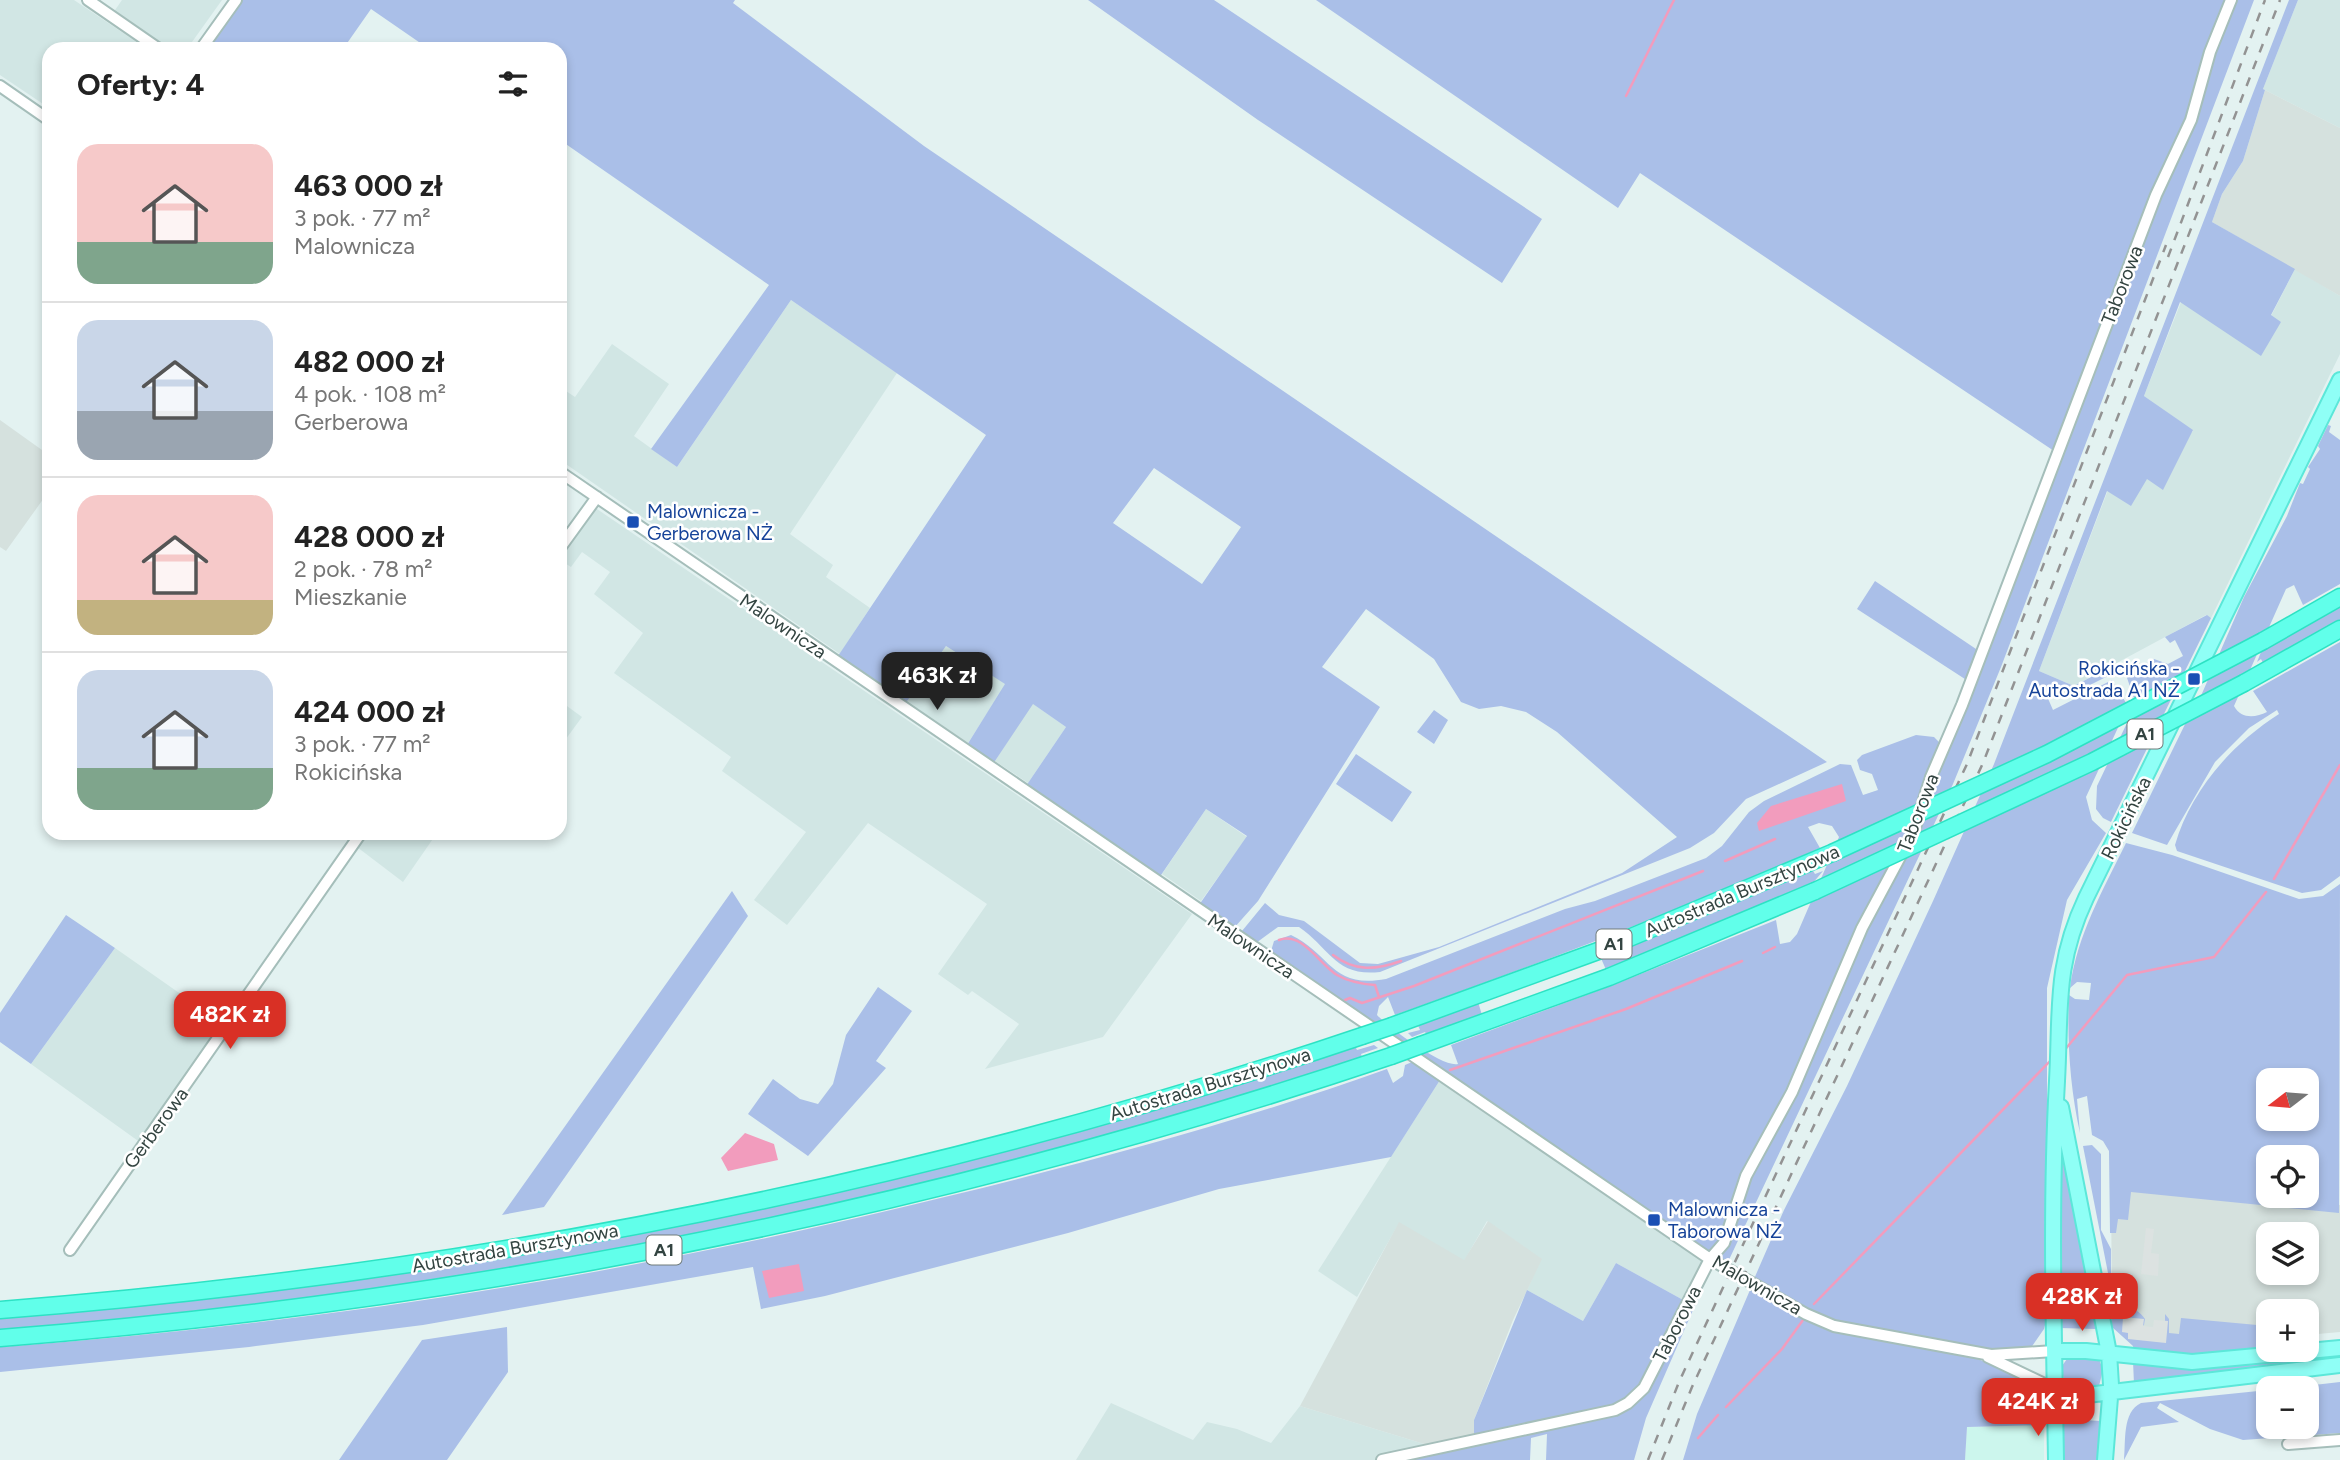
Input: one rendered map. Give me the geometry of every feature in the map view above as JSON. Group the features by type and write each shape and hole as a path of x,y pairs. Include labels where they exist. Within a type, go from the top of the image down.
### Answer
{"highway":[{"name":"Autostrada Bursztynowa","path":"0,1310 194,1293 341,1275 653,1224 867,1178 1004,1144 1188,1093 1392,1026 1598,951 1832,853 2047,754 2263,641 2340,597"},
{"name":"Autostrada Bursztynowa","path":"0,1338 197,1320 512,1278 694,1244 874,1205 1024,1167 1197,1118 1391,1056 1609,977 1725,931 2092,762 2244,683 2340,629"}],"main road":[{"name":"Rokicińska","path":"2056,1460 2054,1108 2060,980 2077,919 2340,380"},
{"name":"Rokicińska","path":"2057,1081 2109,1353 2110,1392 2105,1460"},
{"path":"2054,1352 2109,1353 2192,1362 2340,1348"},
{"path":"2055,1389 2080,1395 2340,1365"}],"street":[{"path":"88,0 149,42"},
{"path":"206,42 236,0"},
{"name":"Taborowa","path":"1382,1460 1583,1417 1629,1404 1649,1380 1710,1259 1724,1243 1746,1176 1792,1092 1862,928 1914,831 1931,776 1967,692 2156,195 2191,120 2210,52 2231,0"},
{"path":"0,86 42,115"},
{"name":"Malownicza","path":"567,477 1710,1259 1828,1324 1997,1356 2054,1352"},
{"path":"567,538 597,497"},
{"name":"Gerberowa","path":"70,1250 356,840"},
{"name":"Malownicza","path":"1973,1352 2055,1389"},
{"path":"2288,1444 2340,1440"}],"shaded area":[{"path":"0,0 74,0 137,42 42,42 42,103 0,75"},
{"path":"122,0 222,0 192,42 155,42 113,13"},
{"path":"241,0 735,0 733,3 924,146 1827,762 1746,799 1714,833 1690,848 1380,972 1353,970 1343,965 1299,927 1278,927 1256,943 1243,935 1242,931 1265,903 1279,915 1304,921 1360,963 1378,964 1439,947 1622,873 1677,837 1557,732 1526,712 1501,706 1479,709 1461,702 1434,659 1366,609 1322,667 1380,707 1258,901 1234,928 1199,905 1247,836 1206,809 1159,878 1026,786 1066,727 1033,704 993,764 967,745 1005,684 946,646 905,704 838,656 986,435 791,300 677,467 651,449 769,285 567,145 567,42 419,42 371,9 348,42 210,42","holes":["1154,468 1241,527 1202,584 1113,523"]},
{"path":"1088,0 1214,0 1542,219 1502,283 1258,120"},
{"path":"1316,0 2227,0 2193,105 2054,451 1640,173 1618,208"},
{"path":"2234,0 2254,0 2001,667 1953,784 1727,1264 1717,1257 1744,1191 1932,789"},
{"path":"2289,0 2298,0 2263,89 2265,90 2243,161 2222,194 2212,222 2295,269 2271,315 2281,322 2261,356 2180,302 2144,396 2193,430 2163,490 2147,479 2131,506 2107,491 2039,671 2074,686 2112,666 2116,672 2072,694 2061,687 2046,694 2053,710 2112,680 2128,706 2086,797 2092,820 2106,833 2067,900 2047,988 2047,1317 2044,1329 2030,1349 2006,1351 1846,1324 1820,1317 1754,1279 1784,1210 1847,1086 1994,764"},
{"path":"2298,0 2340,0 2340,128 2263,89"},
{"path":"2265,90 2340,128 2340,296 2212,222 2222,194 2243,161"},
{"path":"2295,269 2340,296 2340,354 2211,618 2206,615 2074,686 2039,671 2108,490 2147,479 2193,431 2144,396 2181,302 2281,323 2271,316"},
{"path":"791,300 897,373 790,534 833,565 826,577 870,608 840,654 567,465 567,392 575,397 612,344 669,384 634,436 677,467"},
{"path":"0,420 42,450 42,501 6,551 0,547"},
{"path":"2328,425 2331,426 2329,432 2340,440 2340,584 2303,605 2294,585 2286,589 2234,706 2240,713 2249,716 2267,712 2253,691 2340,642 2340,876 2321,890 2302,893 2177,851 2175,845 2191,806 2215,770 2245,739 2279,714 2277,710 2249,728 2215,762 2167,845 2132,833 2200,698 2244,597 2287,516 2300,483 2303,484 2310,469 2308,467 2320,449 2318,446"},
{"path":"594,507 1192,914 1103,1037 985,1069 1019,1024 972,991 968,995 938,974 987,904 868,823 787,925 754,900 806,832 722,771 731,757 614,673 643,633 594,594 610,572 582,552 571,567 567,564 567,545"},
{"path":"1875,581 1979,651 1968,681 1857,609"},
{"path":"2340,604 2340,622 2264,665 2261,659 2257,662 2263,647"},
{"path":"2207,615 2211,618 2111,822 2103,818 2096,809 2097,786 2136,704 2126,675 2154,659 2168,664 2183,656 2175,640 2170,643 2165,637"},
{"path":"946,646 1006,684 968,743 907,701"},
{"path":"1032,703 1066,727 1028,783 995,761"},
{"path":"567,706 582,717 567,737"},
{"path":"1434,710 1448,720 1434,744 1417,732"},
{"path":"1916,735 1934,737 1941,744 1918,799 1906,841 1725,1232 1712,1254 1274,956 1271,951 1274,941 1291,935 1342,974 1368,981 1386,979 1565,909 1595,901 1706,858 1722,846 1749,812 1764,801 1840,764 1851,765 1863,795 1878,790 1872,774 1860,770 1857,760 1862,755","holes":["1819,823 1832,826 1839,837 1797,934 1790,942 1780,944 1776,920 1608,987 1451,1045 1458,1064 1451,1064 1429,1053 1377,1015 1379,1006 1388,997 1395,1015 1556,956 1715,893 1820,848 1808,827"]},
{"path":"1356,754 1412,792 1392,822 1336,784"},
{"path":"1842,784 1846,801 1759,831 1757,823 1771,806"},
{"path":"1206,809 1247,837 1201,901 1162,874"},
{"path":"362,840 432,840 403,882 357,847"},
{"path":"2126,843 2172,855 2299,899 2323,896 2340,884 2339,1213 2289,1208 2319,1208 2319,1145 2256,1145 2256,1205 2131,1192 2128,1220 2118,1219 2116,1233 2110,1233 2109,1151 2103,1141 2092,1135 2087,1096 2077,1099 2080,1133 2069,1047 2069,995 2075,999 2089,1000 2091,983 2077,982 2070,988 2078,950 2092,913"},
{"path":"1812,869 1815,874 1823,871 1807,890 1607,972 1600,956"},
{"path":"732,891 748,916 544,1207 502,1215"},
{"path":"66,915 115,948 31,1064 0,1042 0,1013"},
{"path":"115,948 225,1025 141,1143 31,1064"},
{"path":"878,987 912,1011 876,1061 886,1068 808,1156 748,1114 773,1079 800,1099 818,1104 833,1084 846,1035"},
{"path":"1478,1002 1483,1018 1428,1037 1425,1032 1412,1037 1408,1033 1420,1030 1417,1023"},
{"path":"1374,1045 1378,1048 1361,1054 1363,1060 1266,1091 962,1178 609,1254 247,1309 0,1332 0,1316 348,1280 605,1239 1355,1046 1357,1050"},
{"path":"1412,1062 1440,1080 1391,1157 1219,1189 1068,1233 825,1296 761,1309 753,1267 423,1325 249,1347 0,1372 0,1347 240,1325 478,1292 596,1272 832,1224 1115,1153 1225,1122 1387,1069 1393,1083 1403,1076 1405,1065"},
{"path":"1440,1080 1699,1258 1703,1264 1685,1301 1616,1263 1583,1321 1527,1290 1541,1259 1487,1221 1464,1261 1399,1223 1357,1297 1318,1271"},
{"path":"745,1133 774,1144 778,1160 728,1171 721,1158"},
{"path":"2092,1145 2101,1154 2101,1230 2111,1249 2111,1274 2117,1274 2118,1294 2125,1304 2145,1319 2144,1325 2128,1333 2128,1339 2168,1321 2165,1321 2165,1314 2169,1319 2169,1333 2179,1334 2181,1318 2256,1325 2256,1350 2198,1356 2134,1351 2133,1346 2112,1327 2109,1278 2083,1146"},
{"path":"2062,1160 2064,1162 2096,1329 2061,1328"},
{"path":"2111,1182 2256,1197 2256,1208 2319,1208 2319,1203 2340,1205 2340,1332 2319,1334 2319,1299 2256,1299 2256,1339 2136,1348 2112,1322"},
{"path":"1488,1221 1542,1259 1513,1320 1474,1420 1476,1439 1434,1447 1300,1406 1399,1222 1464,1260"},
{"path":"2146,1228 2154,1229 2151,1253 2159,1254 2158,1276 2141,1274"},
{"path":"1616,1263 1685,1301 1637,1392 1616,1405 1478,1436 1474,1433 1474,1420 1527,1290 1583,1321"},
{"path":"799,1264 804,1291 769,1298 762,1271"},
{"path":"1710,1271 1646,1418 1634,1460 1546,1460 1547,1434 1531,1438 1530,1460 1408,1460 1617,1413 1634,1406 1646,1392"},
{"path":"1750,1290 1822,1328 1978,1359 2031,1382 2031,1388 2043,1400 2044,1425 1967,1427 1965,1460 1683,1460 1697,1414"},
{"path":"2123,1317 2144,1319 2143,1326 2153,1327 2154,1320 2168,1321 2166,1343 2128,1339 2128,1333 2122,1332"},
{"path":"507,1327 508,1372 447,1460 339,1460 422,1340"},
{"path":"2340,1353 2340,1360 2134,1384 2133,1361 2256,1356 2256,1362 2319,1362 2319,1354"},
{"path":"2069,1356 2099,1359 2103,1370 2099,1386 2094,1389 2064,1384 2062,1366"},
{"path":"2340,1382 2340,1433 2319,1435 2319,1384"},
{"path":"2256,1391 2257,1439 2243,1440 2210,1429 2160,1403 2157,1408 2179,1422 2141,1427 2124,1460 2128,1420 2135,1407 2141,1403"},
{"path":"1111,1403 1193,1440 1207,1422 1237,1429 1271,1443 1300,1406 1434,1447 1394,1460 1076,1460"},
{"path":"2062,1419 2101,1421 2098,1460 2063,1460"},
{"path":"2044,1425 2044,1460 1965,1460 1967,1427"}],"waterway":[{"path":"1626,96 1674,0"},
{"path":"2274,879 2340,765"},
{"path":"1725,861 1775,839"},
{"path":"1345,1000 1350,998 1362,1003 1414,986 1703,871"},
{"path":"2063,1052 2127,975 2214,957 2266,892"},
{"path":"1279,940 1295,940 1342,977 1375,985 1379,997"},
{"path":"1763,953 1775,947"},
{"path":"1333,955 1341,961 1366,968 1401,961"},
{"path":"1450,1070 1626,1009 1742,961"},
{"path":"1814,1304 2054,1057"},
{"path":"1726,1407 1782,1349 1803,1320"},
{"path":"1698,1438 1718,1415"}],"railway":[{"path":"2168,257 2265,0"},
{"path":"1662,1460 1692,1387 1983,763 2280,0"},
{"path":"1648,1460 1679,1382 1967,764 2166,245"}],"place":[{"name":"Malownicza - Gerberowa NŻ","path":"633,522"},
{"name":"Rokicińska - Autostrada A1 NŻ","path":"2194,679"},
{"name":"Malownicza - Taborowa NŻ","path":"1654,1220"}]}
